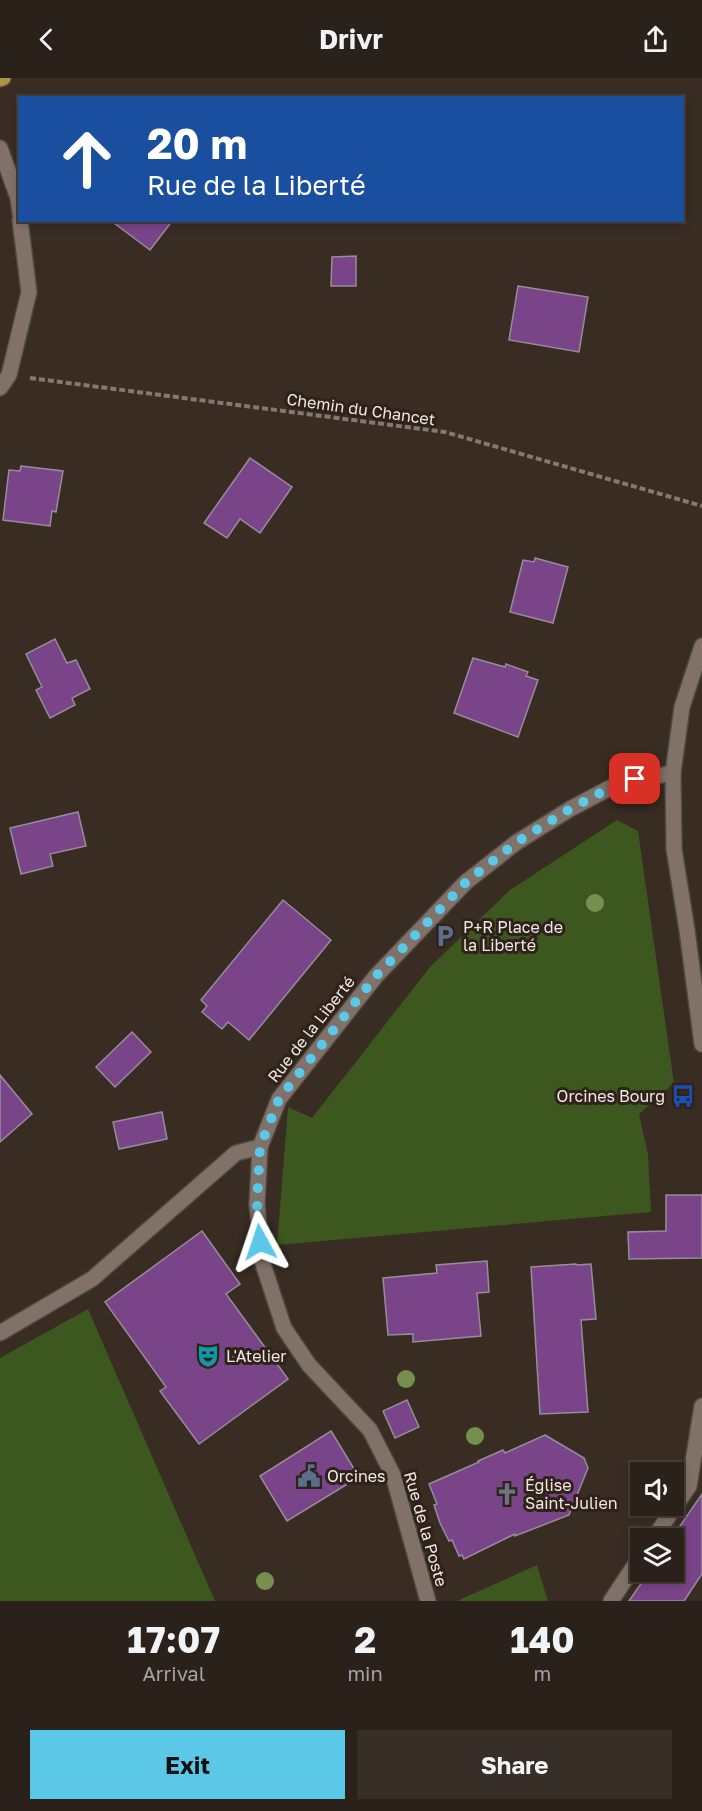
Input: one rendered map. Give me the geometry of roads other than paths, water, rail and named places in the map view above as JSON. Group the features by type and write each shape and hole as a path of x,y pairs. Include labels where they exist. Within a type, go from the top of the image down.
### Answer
{"street":[{"path":"0,148 18,198"},
{"path":"0,388 9,375 29,291 20,222"},
{"path":"702,646 682,706 673,773 674,849 702,1044"},
{"name":"Rue de la Liberté","path":"260,1147 279,1099 376,976 466,882 517,842 570,809 619,783 673,773"},
{"path":"0,1333 92,1280 236,1153 260,1147"},
{"name":"Rue de la Poste","path":"260,1147 257,1204 262,1261 284,1328 309,1365 370,1430 393,1475 428,1601"},
{"path":"660,1528 688,1486 702,1406"},
{"path":"611,1601 630,1572"}],"place":[{"name":"P+R Place de la Liberté","path":"445,936"},
{"name":"Orcines Bourg","path":"683,1096"},
{"name":"L'Atelier","path":"208,1356"},
{"name":"Orcines","path":"309,1476"},
{"name":"Église Saint-Julien","path":"507,1494"}]}
